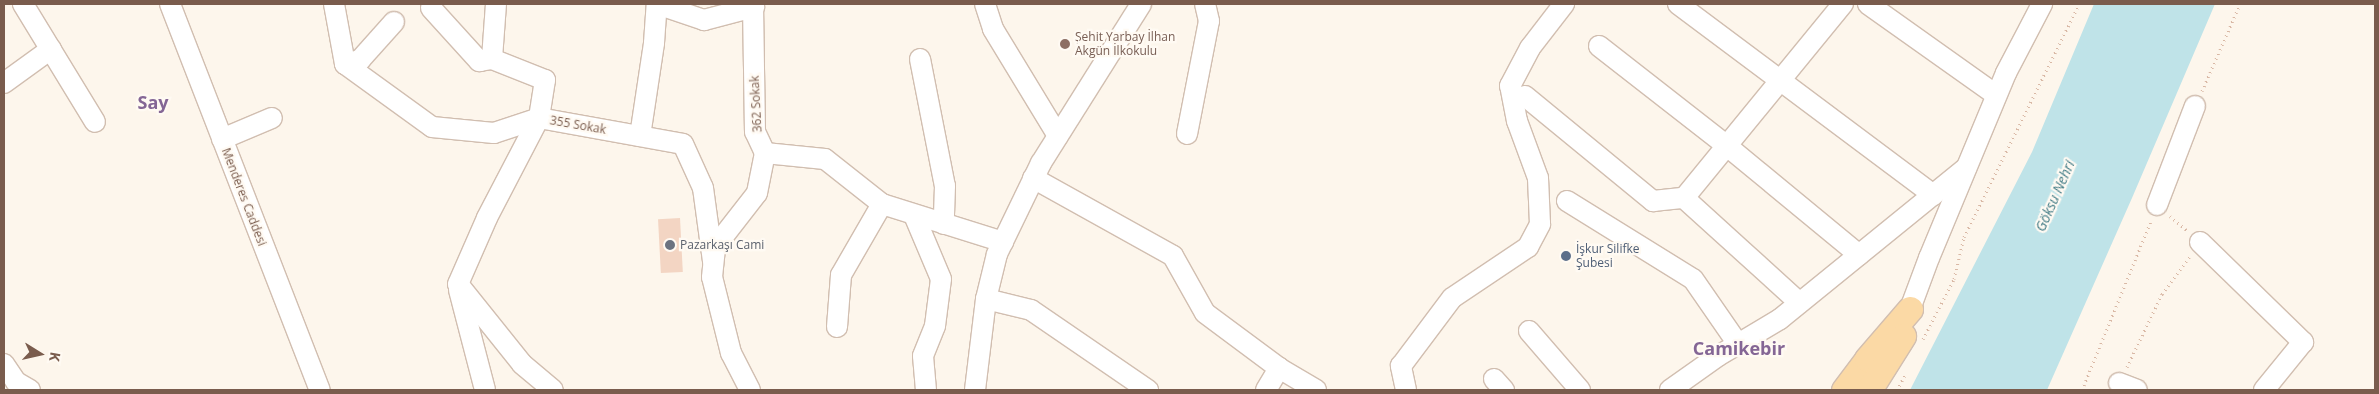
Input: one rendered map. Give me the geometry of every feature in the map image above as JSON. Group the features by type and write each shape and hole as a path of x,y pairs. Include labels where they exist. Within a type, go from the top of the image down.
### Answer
{"main road":[{"path":"1844,390 1866,359 1910,309"},
{"path":"1869,390 1903,336 1910,309"}],"street":[{"path":"23,4 95,122"},
{"name":"Menderes Caddesi","path":"170,4 320,390"},
{"path":"334,4 345,64 360,60 394,22"},
{"path":"492,59 496,4"},
{"path":"640,136 654,43 657,4 704,20 753,5"},
{"path":"985,4 993,29 1058,136"},
{"path":"974,390 986,299 997,254 1033,178 1141,4"},
{"path":"1186,134 1209,21 1206,4"},
{"path":"1406,390 1401,366 1452,298 1528,247 1540,224 1538,178 1517,121 1510,86 1530,48 1564,4"},
{"path":"1678,4 1933,195"},
{"path":"1525,96 1654,201 1684,198 1843,4"},
{"path":"1868,4 1996,95"},
{"path":"1910,309 1996,95 2042,4"},
{"name":"362 Sokak","path":"753,5 755,132 765,153"},
{"path":"431,8 479,61 492,59 545,80 539,118 487,218 458,284 485,390"},
{"path":"1599,46 1727,146 1859,255"},
{"path":"4,84 51,49"},
{"path":"920,59 945,186 944,224"},
{"name":"355 Sokak","path":"345,64 432,127 494,133 539,118 683,144 703,188 713,261"},
{"path":"2157,205 2196,106"},
{"path":"222,139 272,118"},
{"path":"750,390 732,353 712,277 713,261 715,247 757,193 765,153 825,159 882,204 1003,242"},
{"path":"1670,390 1738,344 1780,319 1966,168"},
{"path":"1033,178 1173,256 1205,313 1279,368 1316,390"},
{"path":"1684,198 1800,303"},
{"path":"1567,201 1693,279 1738,344"},
{"path":"837,327 841,275 882,204"},
{"path":"914,215 941,279 935,326 923,356 926,390"},
{"path":"2200,242 2303,342 2264,390"},
{"path":"458,284 522,364 553,390"},
{"path":"986,299 1032,310 1148,390"},
{"path":"1529,331 1580,390"},
{"path":"301,342 306,390"},
{"path":"4,364 16,382 30,390"},
{"path":"1266,390 1279,368"}],"path":[{"path":"1919,348 1954,279 1964,237 2079,4"},
{"path":"2196,106 2240,4"},
{"path":"2082,390 2157,205 2200,242 2162,294 2128,387"},
{"path":"1897,390 1906,373"}],"water":[{"name":"Göksu Nehri","path":"2094,4 2215,4 2047,390 1910,390 2032,152"}],"building":[{"name":"Pazarkaşı Cami","path":"680,218 683,272 661,273 658,219"}],"place":[{"name":"Şehit Yarbay İlhan Akgün İlkokulu","path":"1065,44"},
{"name":"Pazarkaşı Cami","path":"670,245"},
{"name":"İşkur Silifke Şubesi","path":"1566,256"}],"district":[{"name":"Say","path":"153,102"},
{"name":"Camikebir","path":"1739,348"}]}
